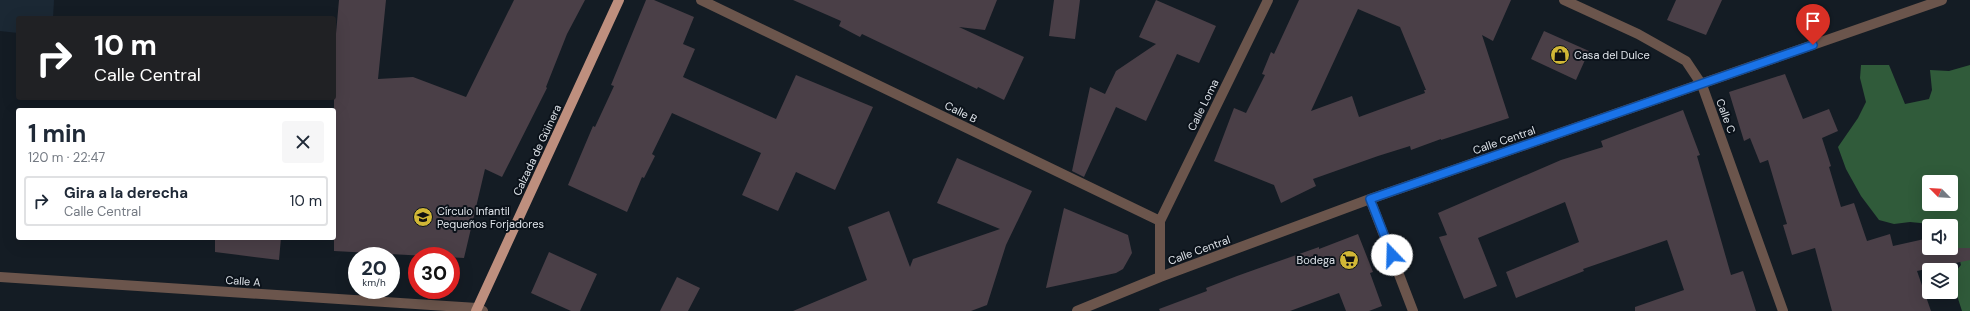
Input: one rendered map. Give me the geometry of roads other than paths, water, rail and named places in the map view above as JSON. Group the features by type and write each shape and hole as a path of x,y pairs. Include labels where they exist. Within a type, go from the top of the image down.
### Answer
{"main road":[{"name":"Calzada de Güinera","path":"479,310 620,0"}],"street":[{"name":"Calle B","path":"700,0 1160,221"},
{"name":"Calle Loma","path":"1160,221 1268,0"},
{"name":"Calle C","path":"1564,0 1638,34 1686,61 1702,85 1783,311"},
{"name":"Calle Central","path":"1077,311 1160,277 1370,199 1702,85 1942,0"},
{"path":"1370,199 1413,311"},
{"path":"1160,221 1160,277"},
{"name":"Calle A","path":"0,277 479,310"}],"place":[{"name":"Casa del Dulce","path":"1560,55"},
{"name":"Círculo Infantil Pequeños Forjadores","path":"423,217"},
{"name":"Bodega","path":"1349,260"}]}
